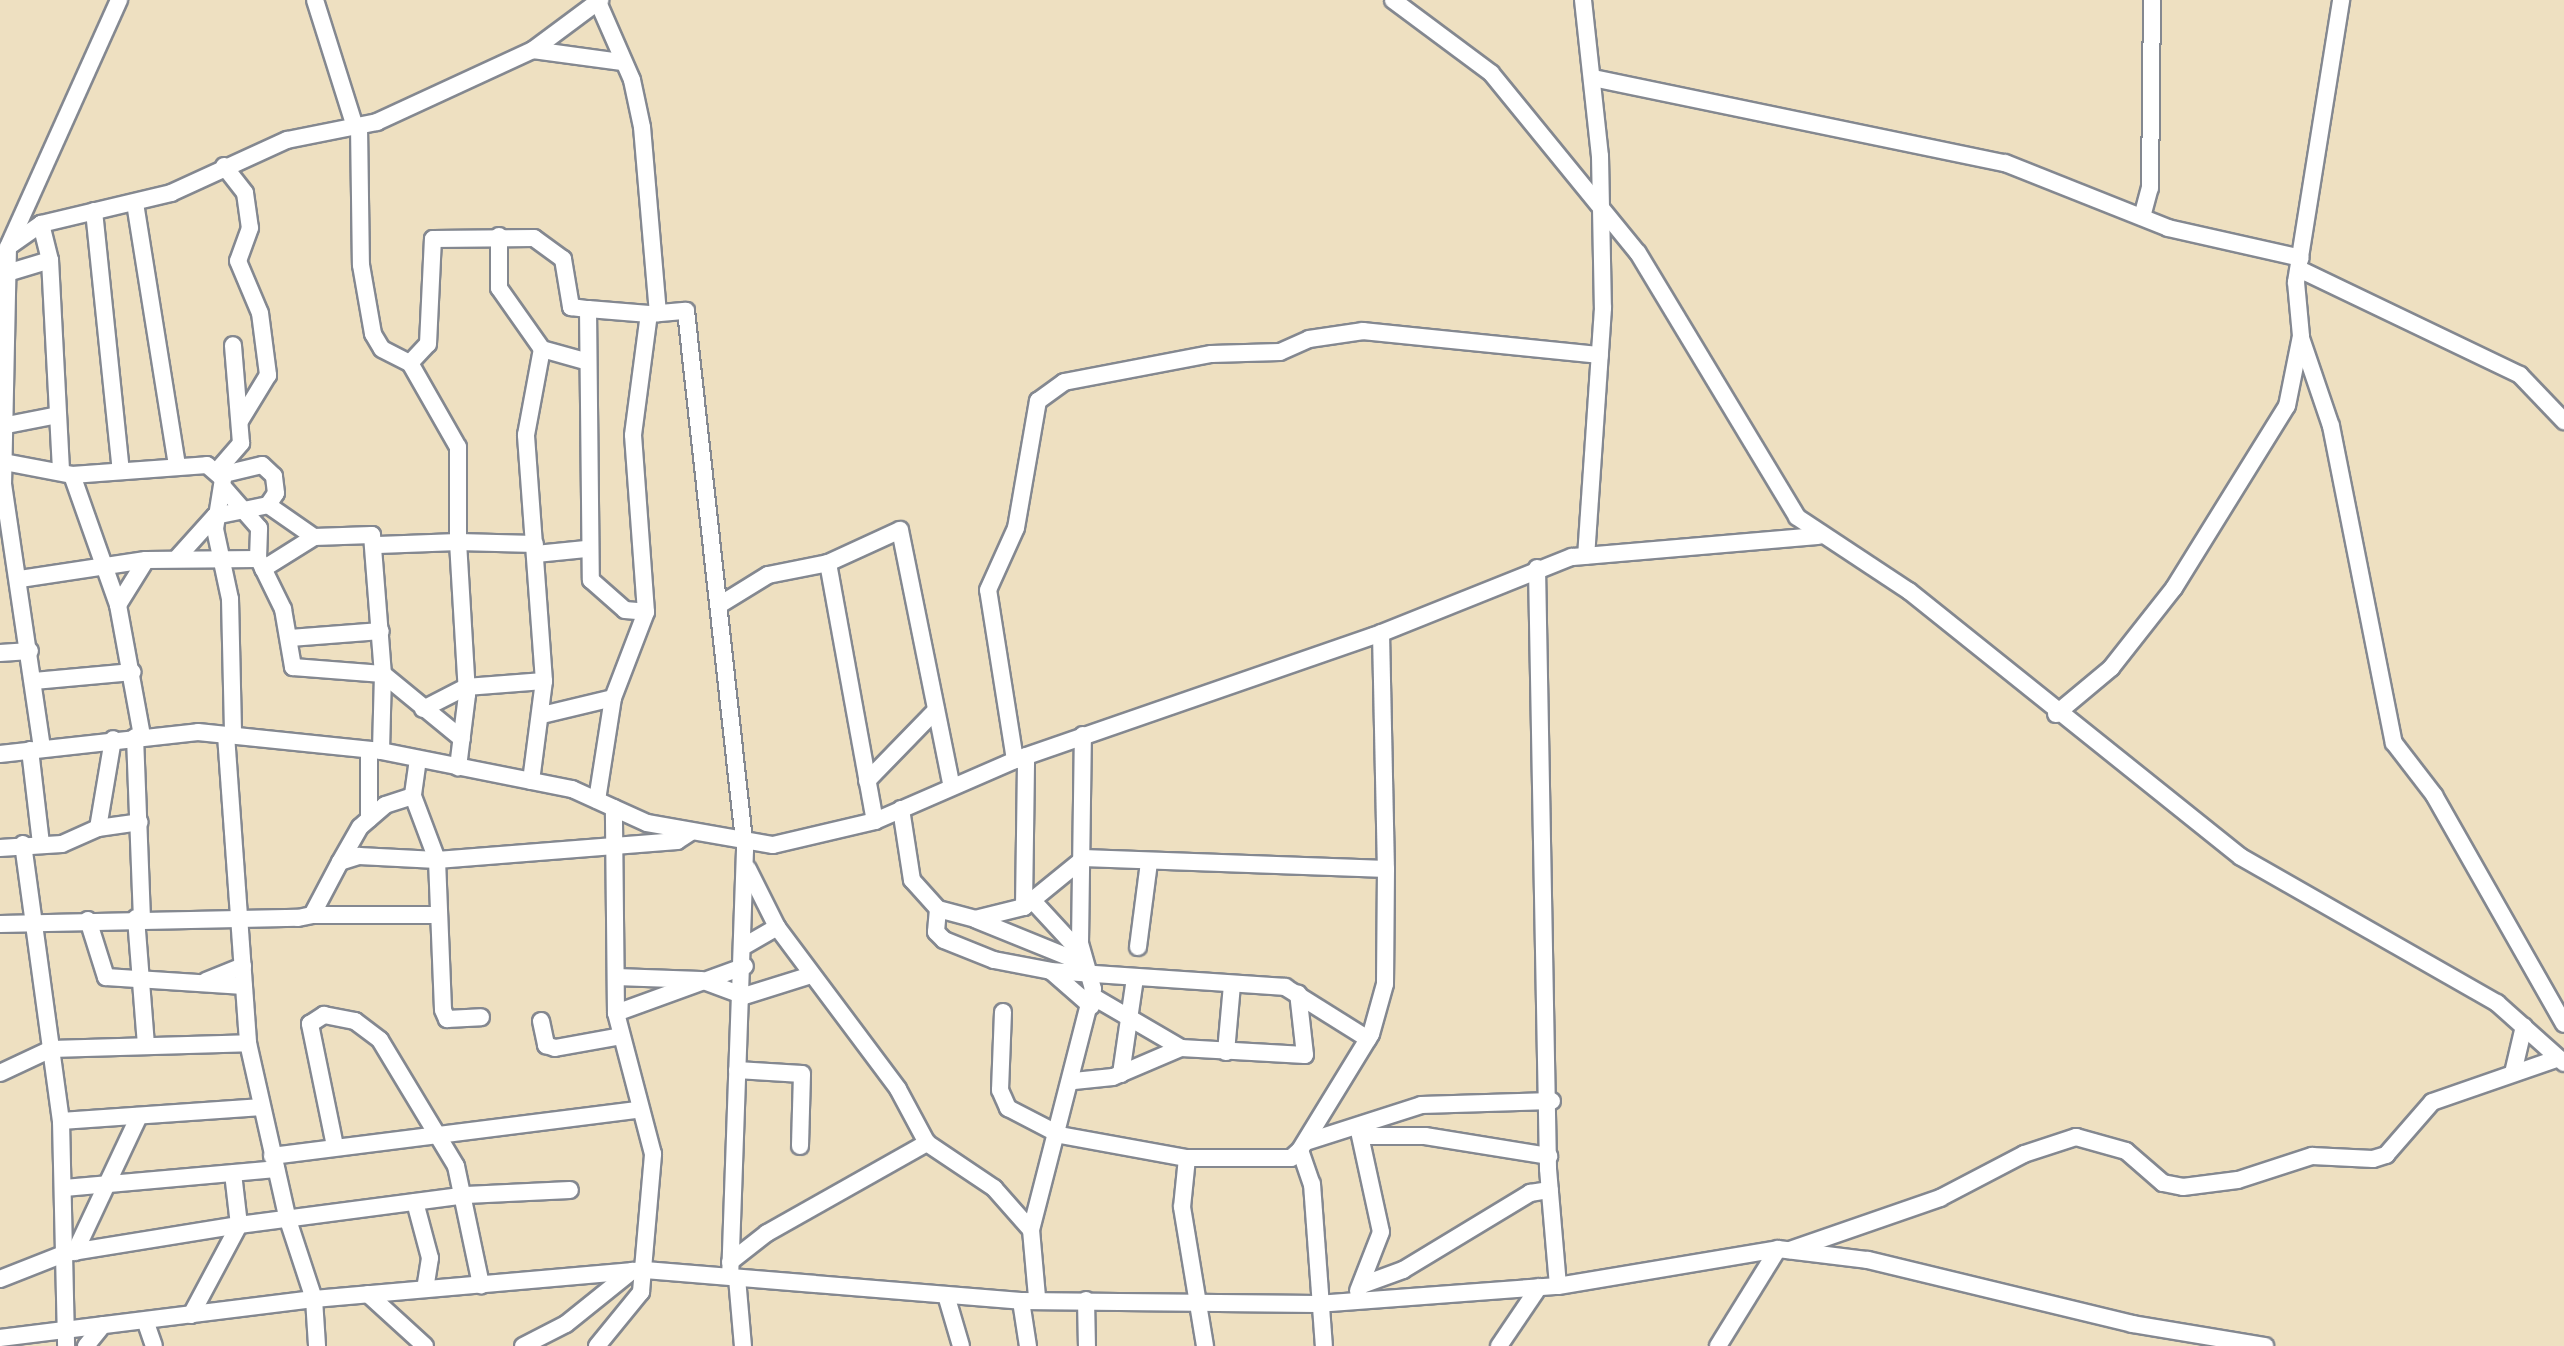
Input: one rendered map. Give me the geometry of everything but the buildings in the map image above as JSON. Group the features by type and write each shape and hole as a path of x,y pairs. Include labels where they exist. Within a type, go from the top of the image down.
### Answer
{"street":[{"path":"41,844 34,681 20,579 7,556 4,462 7,425 7,273 4,250 119,0"},
{"path":"315,0 357,126 363,287 382,349 410,363 458,447 458,542 466,687 458,767"},
{"path":"1393,0 1491,73 1602,209 1669,296 1776,487 1818,536 1909,591 2056,714 2241,857 2450,974 2524,1026 2563,1062"},
{"path":"1583,0 1593,78 1602,209 1600,355 1586,555"},
{"path":"2142,217 2150,188 2152,0"},
{"path":"2056,714 2111,668 2263,454 2287,406 2301,336 2300,264 2341,0"},
{"path":"4,250 41,224 135,203 287,140 357,126 533,50 599,1 622,62 650,175 654,314 633,435 646,612 613,698 597,800"},
{"path":"533,50 622,62"},
{"path":"1593,78 2005,163 2215,242 2300,264 2520,375 2564,421"},
{"path":"224,166 245,193 250,228 238,261 260,313 268,375 240,421"},
{"path":"135,203 177,466"},
{"path":"94,211 121,471"},
{"path":"41,224 50,260 58,415 67,471 106,565 133,672 138,736 139,918 146,1046"},
{"path":"410,363 428,344 429,244 499,236 549,245 563,259 571,307 654,314 686,311 701,494 721,604 746,864 746,945 737,1070 732,1272 743,1346"},
{"path":"499,236 499,288 542,349 585,361"},
{"path":"7,273 50,260"},
{"path":"588,309 585,361 586,549 591,580 607,599 646,612"},
{"path":"1084,963 1028,904 1020,758 988,590 1016,528 1038,401 1064,382 1211,354 1280,352 1363,331 1600,355"},
{"path":"2301,336 2331,426 2394,743 2434,795 2564,1027 2547,1045"},
{"path":"233,345 241,443 220,478 215,516 230,599 229,735 248,1043 259,1107 288,1220 314,1299 317,1346"},
{"path":"531,781 544,681 526,435 542,349"},
{"path":"7,425 58,415"},
{"path":"241,443 274,476 268,505"},
{"path":"4,462 67,471 121,471 177,466 220,478 249,509 259,528 260,564 290,638 299,672 383,674 462,739"},
{"path":"220,478 262,465"},
{"path":"177,558 215,516 268,505 314,537"},
{"path":"721,604 768,575 828,563 900,530 951,784"},
{"path":"20,579 106,565 177,558 260,564 314,537 372,535 378,545 383,674 369,819"},
{"path":"0,754 138,736 229,735 375,751 531,781 691,832 744,843 830,837 875,821 951,784 1083,735 1381,633 1537,568 1586,555 1818,536"},
{"path":"378,545 458,542 536,549 586,549"},
{"path":"118,605 146,560"},
{"path":"828,563 875,821"},
{"path":"1537,568 1552,1101 1549,1156 1558,1286"},
{"path":"290,638 381,631"},
{"path":"1003,1012 1003,1102 1060,1135 1187,1158 1291,1158 1303,1146 1368,1039 1385,984 1381,633"},
{"path":"0,653 30,651"},
{"path":"34,681 133,672"},
{"path":"423,709 466,687 544,681"},
{"path":"542,715 613,698"},
{"path":"867,781 936,710"},
{"path":"1028,1346 1031,1230 1060,1135 1092,1001 1084,963 1083,735"},
{"path":"98,828 113,739"},
{"path":"418,759 413,796 437,860 443,1010 447,1019 481,1017"},
{"path":"312,915 340,862 369,819 413,796"},
{"path":"597,1346 641,1292 638,1271 653,1154 637,1110 616,1013 614,808"},
{"path":"901,809 912,880 938,909 975,919 1084,963 1135,978 1298,993 1368,1039"},
{"path":"0,848 23,844 62,844 98,828 140,822"},
{"path":"340,862 437,860 615,842 677,841 691,832"},
{"path":"23,844 61,1121 71,1253 67,1338"},
{"path":"975,919 1028,904 1084,858 1386,869"},
{"path":"1138,947 1149,862"},
{"path":"746,864 777,927 898,1089 927,1143 994,1188 1031,1230"},
{"path":"938,909 936,932 944,940 1051,971 1092,1001 1128,1020 1171,1036 1181,1048"},
{"path":"0,924 238,915 437,915"},
{"path":"88,920 106,977 206,981 244,986"},
{"path":"746,945 777,927"},
{"path":"1051,971 1084,963"},
{"path":"206,981 243,966"},
{"path":"616,1013 745,966"},
{"path":"616,977 701,980 744,996 811,975"},
{"path":"1121,1074 1135,978"},
{"path":"1226,1052 1232,985"},
{"path":"1074,1081 1121,1074 1181,1048 1305,1055 1298,993"},
{"path":"335,1146 310,1024 324,1015 355,1021 380,1040 466,1195 481,1285"},
{"path":"541,1021 546,1045 555,1048 621,1036"},
{"path":"2513,1073 2524,1026"},
{"path":"0,1073 51,1049 248,1043"},
{"path":"1358,1292 1558,1286 1784,1250 1940,1198 2024,1154 2076,1137 2126,1151 2163,1183 2183,1187 2238,1180 2312,1156 2373,1159 2386,1155 2432,1102 2513,1073 2563,1062"},
{"path":"737,1070 802,1074 800,1146"},
{"path":"1303,1146 1361,1133 1421,1105 1552,1101"},
{"path":"61,1121 259,1107"},
{"path":"64,1188 233,1173 335,1146 432,1132 637,1110"},
{"path":"71,1253 139,1116"},
{"path":"1361,1133 1425,1136 1549,1156"},
{"path":"1358,1292 1381,1232 1361,1133"},
{"path":"732,1272 767,1233 927,1143"},
{"path":"1303,1146 1312,1184 1317,1304 1324,1346"},
{"path":"1187,1158 1182,1207 1205,1346"},
{"path":"191,1315 239,1225 233,1173"},
{"path":"0,1279 71,1253 239,1225 466,1195 570,1190"},
{"path":"8,1340 67,1338 103,1325 146,1323 314,1299 638,1271 732,1272 946,1295 1198,1304 1317,1304 1358,1292 1403,1270 1530,1193 1550,1190"},
{"path":"415,1202 430,1258 425,1289"},
{"path":"1718,1346 1784,1250"},
{"path":"1784,1250 1868,1260 2146,1327 2265,1346"},
{"path":"523,1346 566,1324 638,1271"},
{"path":"1499,1346 1539,1287"},
{"path":"368,1294 425,1346"},
{"path":"946,1295 961,1346"},
{"path":"1086,1300 1087,1346"},
{"path":"146,1323 154,1346"},
{"path":"86,1346 103,1325"}]}
